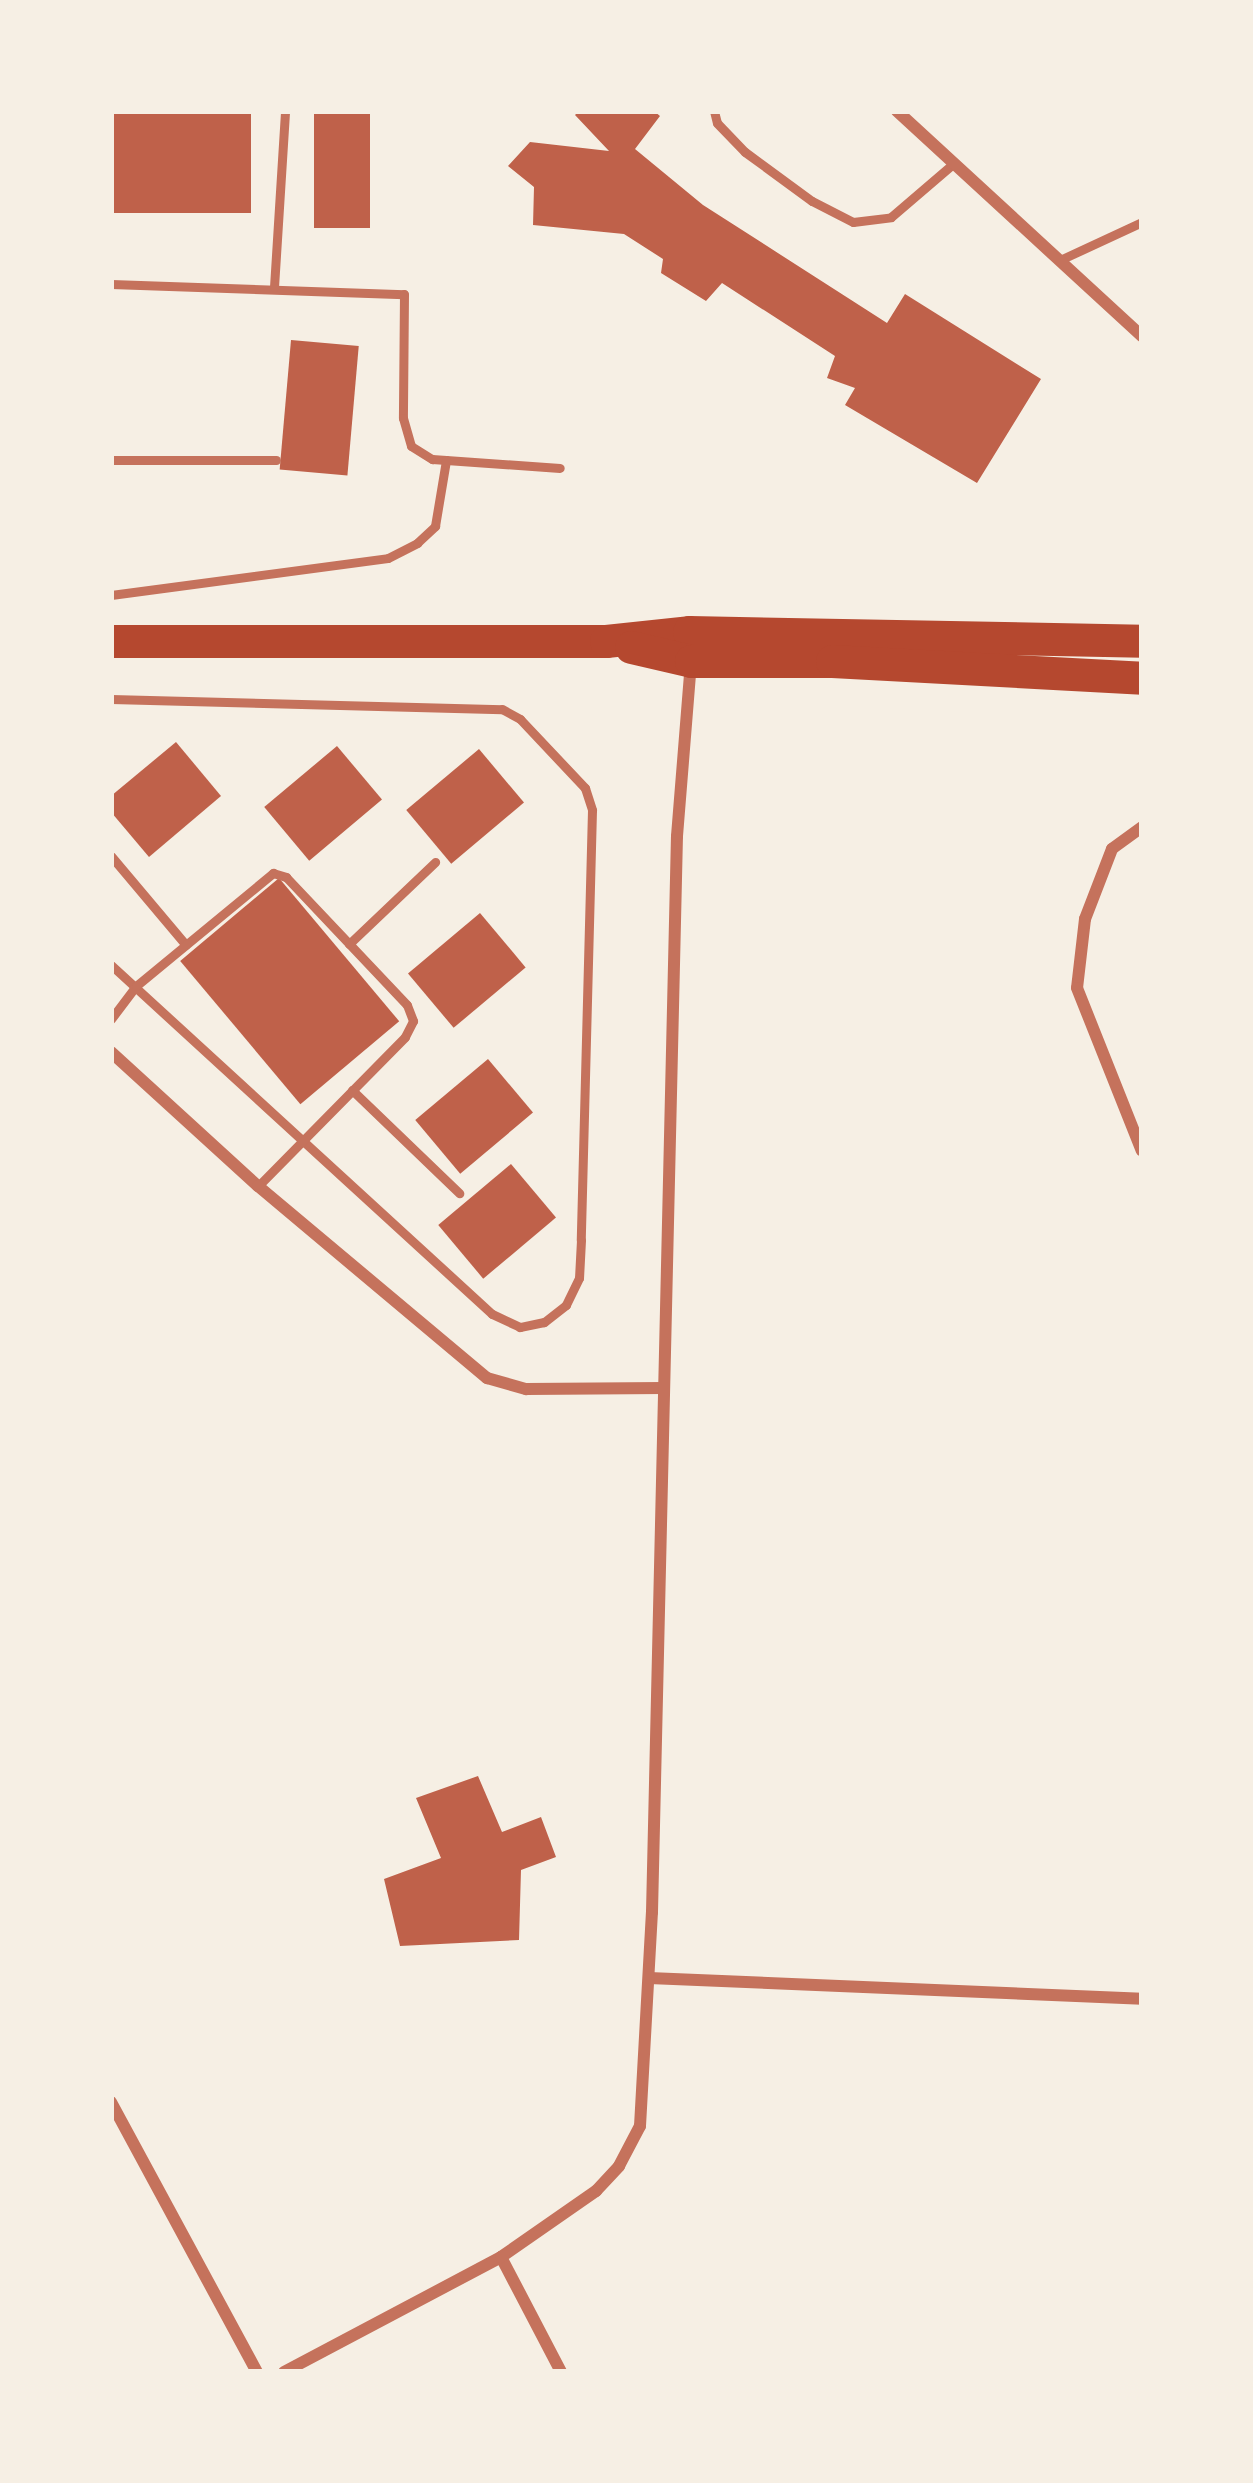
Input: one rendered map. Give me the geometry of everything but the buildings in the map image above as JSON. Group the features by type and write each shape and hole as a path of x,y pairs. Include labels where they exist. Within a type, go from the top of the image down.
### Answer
{"highway":[{"path":"111,640 606,641 832,661 1142,678"},
{"path":"690,646 1142,641"}],"street":[{"path":"897,111 1142,336"},
{"path":"284,2372 501,2258 596,2191 620,2166 640,2126 646,2092 677,836 690,646"},
{"path":"1142,827 1112,849 1085,920 1077,988 1142,1150"},
{"path":"111,1052 258,1186 487,1378 526,1389 664,1388"},
{"path":"649,1978 1142,1999"},
{"path":"111,2102 257,2372"},
{"path":"501,2258 561,2372"}],"lane":[{"path":"274,287 285,111"},
{"path":"714,111 717,123 746,152 812,201 854,222 891,217 954,163"},
{"path":"1060,260 1142,222"},
{"path":"111,284 404,294 405,433 424,458 560,468"},
{"path":"111,460 276,460"},
{"path":"111,595 388,558 417,543 435,526 446,460"},
{"path":"111,699 502,709 520,719 590,796 581,1240 579,1278 566,1305 544,1322 520,1327 504,1323 111,965"},
{"path":"111,856 186,945"},
{"path":"349,944 435,862"},
{"path":"111,1019 136,986 273,873 286,877 413,1016 405,1036 258,1186"},
{"path":"352,1090 459,1193"}]}
